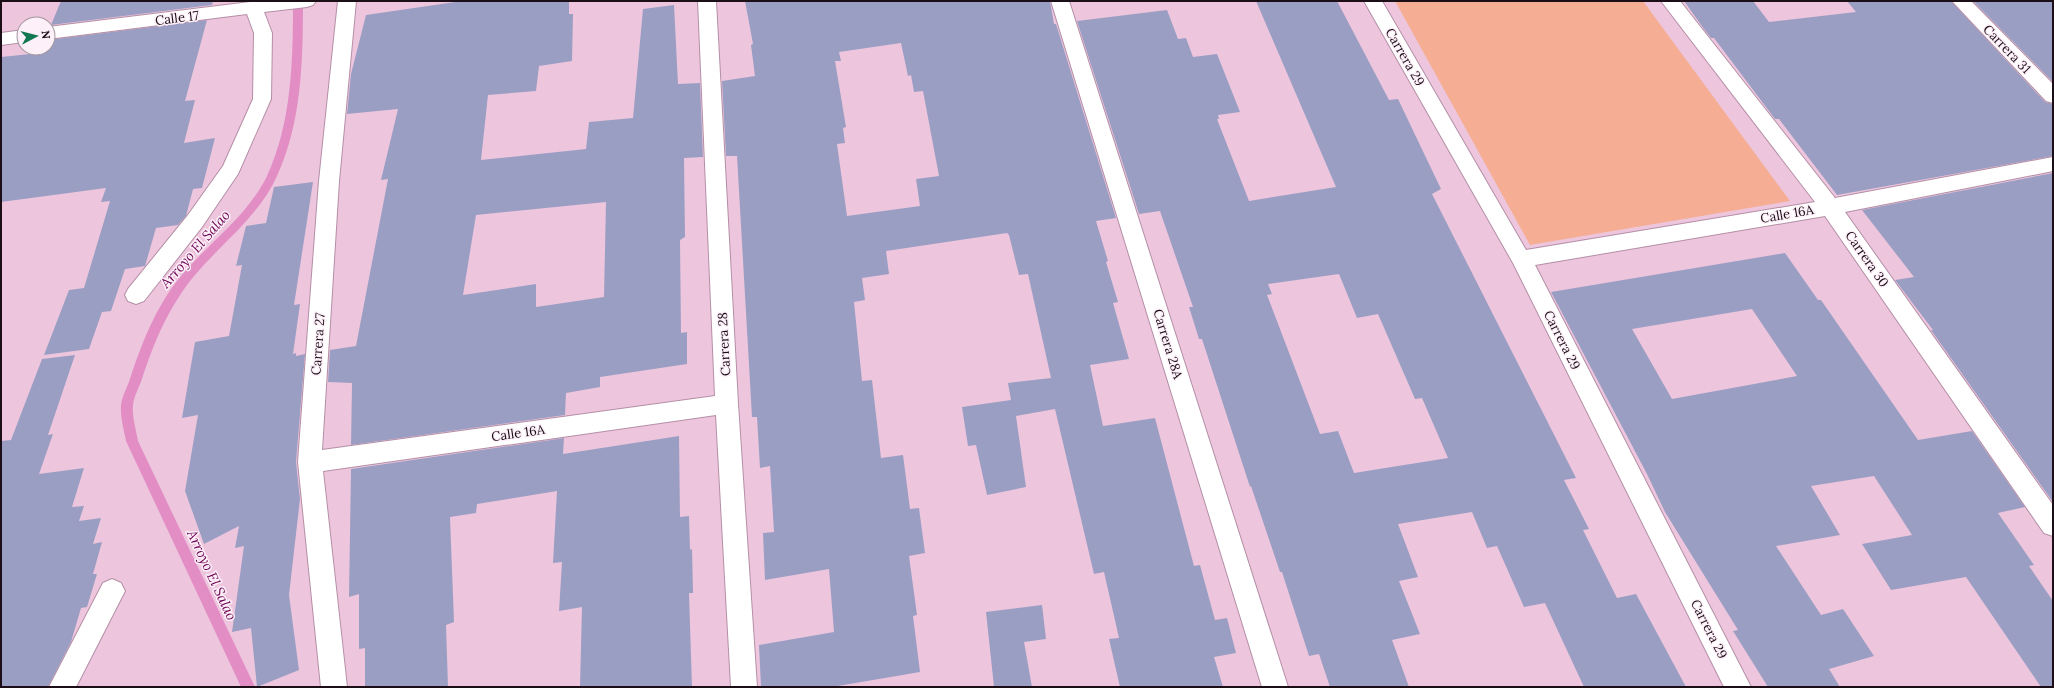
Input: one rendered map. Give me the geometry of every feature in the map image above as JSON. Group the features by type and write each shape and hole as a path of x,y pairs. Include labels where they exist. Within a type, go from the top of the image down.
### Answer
{"street":[{"name":"Calle 17","path":"56,32 277,6 307,1"},
{"name":"Carrera 27","path":"334,687 310,462 328,181 347,1"},
{"name":"Carrera 28","path":"707,1 726,404 744,687"},
{"name":"Carrera 28A","path":"1060,1 1275,687"},
{"name":"Carrera 29","path":"1373,1 1521,259 1738,687"},
{"name":"Carrera 30","path":"1670,1 1830,207 2053,525"},
{"name":"Carrera 31","path":"1961,1 2053,96"},
{"path":"136,296 195,221 231,169 262,98 263,34 254,8"},
{"path":"1,39 16,37"},
{"name":"Calle 16A","path":"1521,259 1830,207 2053,164"},
{"name":"Calle 16A","path":"310,462 726,404"},
{"path":"62,687 112,591"}],"shaded area":[{"path":"1395,1 1643,1 1790,201 1530,245"}],"building":[{"path":"61,1 213,1 212,5 56,24 56,16 55,16"},
{"path":"462,1 569,1 569,14 573,14 572,61 539,66 536,91 488,95 481,160 586,149 589,122 633,118 643,9 674,5 678,84 700,83 703,157 684,158 685,237 680,240 681,333 687,332 687,364 600,377 600,387 566,393 565,415 351,445 352,383 328,382 330,350 356,346 388,179 381,180 398,109 347,114 351,74 366,15","holes":["606,202 604,297 536,307 536,284 463,295 476,215"]},
{"path":"745,1 1050,1 1054,24 1056,24 1116,218 1096,221 1118,302 1113,303 1129,359 1090,365 1103,426 1155,418 1194,566 1200,565 1215,620 1227,618 1236,653 1214,657 1223,687 1120,687 1109,639 1119,638 1104,572 1094,574 1055,409 1016,416 1026,487 987,495 976,445 968,446 962,407 1011,400 1008,383 1051,378 1028,274 1019,275 1009,235 1007,233 886,251 889,274 862,278 865,300 854,302 862,381 872,380 881,458 903,455 910,509 919,508 925,553 909,556 917,615 913,616 920,672 832,687 761,687 759,645 834,632 829,569 765,580 763,533 774,532 770,466 760,468 757,417 752,417 737,156 726,156 722,81 755,76 751,45 753,44","holes":["901,43 908,76 911,75 914,92 923,91 939,176 916,179 920,206 847,216 837,144 845,143 843,128 846,127 835,61 841,61 839,52"]},
{"path":"1256,1 1337,1 1389,100 1398,99 1441,189 1432,194 1576,478 1564,480 1589,529 1583,530 1617,598 1636,594 1686,687 1584,687 1545,603 1524,607 1497,546 1487,548 1472,512 1398,524 1418,577 1399,581 1420,634 1392,640 1409,687 1330,687 1319,654 1309,656 1282,572 1280,572 1251,486 1250,487 1202,339 1199,339 1189,307 1193,307 1160,211 1139,214 1077,21 1167,10 1178,39 1186,38 1193,57 1217,54 1240,112 1218,115 1219,119 1217,119 1249,201 1336,187","holes":["1339,274 1357,318 1378,314 1415,399 1422,398 1448,458 1354,473 1338,431 1320,434 1267,295 1272,294 1268,284"]},
{"path":"1684,1 1753,1 1769,22 1856,12 1847,1 1951,1 2045,102 2053,104 2053,156 1837,195 1779,119 1775,119 1714,38 1711,38"},
{"path":"1973,1 2053,1 2053,82"},
{"path":"207,20 185,101 195,100 184,143 215,138 202,188 193,189 186,216 178,225 156,228 145,266 125,269 111,311 102,312 89,349 44,355 69,290 84,288 110,201 101,202 106,188 1,202 1,57 16,55 56,56 56,39"},
{"path":"2053,173 2053,502 1931,330 1933,330 1895,280 1914,277 1862,210"},
{"path":"313,182 294,305 300,304 293,354 296,353 296,356 305,354 296,462 300,499 289,595 299,670 257,687 251,628 232,632 244,546 235,548 239,526 204,544 185,491 198,415 182,418 195,342 229,336 242,265 236,266 246,226 266,223 274,187"},
{"path":"1785,253 1818,300 1821,300 1918,440 1972,431 2025,507 1998,513 2034,565 2029,566 2053,601 2053,687 2041,687 1966,577 1891,590 1862,544 1912,535 1874,476 1811,486 1840,535 1776,546 1821,615 1843,609 1874,656 1829,669 1840,687 1768,687 1733,631 1738,630 1665,512 1647,474 1551,292","holes":["1752,309 1797,376 1672,399 1632,329"]},
{"path":"75,355 48,435 53,434 39,474 84,468 72,507 84,506 79,521 101,518 93,544 102,542 93,574 97,574 87,607 81,608 71,642 48,687 1,687 1,441 11,440 42,359"},
{"path":"679,436 680,517 689,516 690,550 692,549 693,593 689,593 692,687 580,687 582,607 559,611 562,562 553,563 557,491 477,504 476,513 450,517 454,622 446,625 448,687 365,687 365,648 359,649 359,594 349,597 351,469 564,438 563,454"},
{"path":"1042,605 1046,639 1024,642 1032,687 994,687 986,612"}],"waterway":[{"name":"Arroyo El Salao","path":"248,687 132,441 127,405 153,332 170,301 191,272 250,210 266,188 272,176 280,156 291,113 296,68 298,1"}]}
